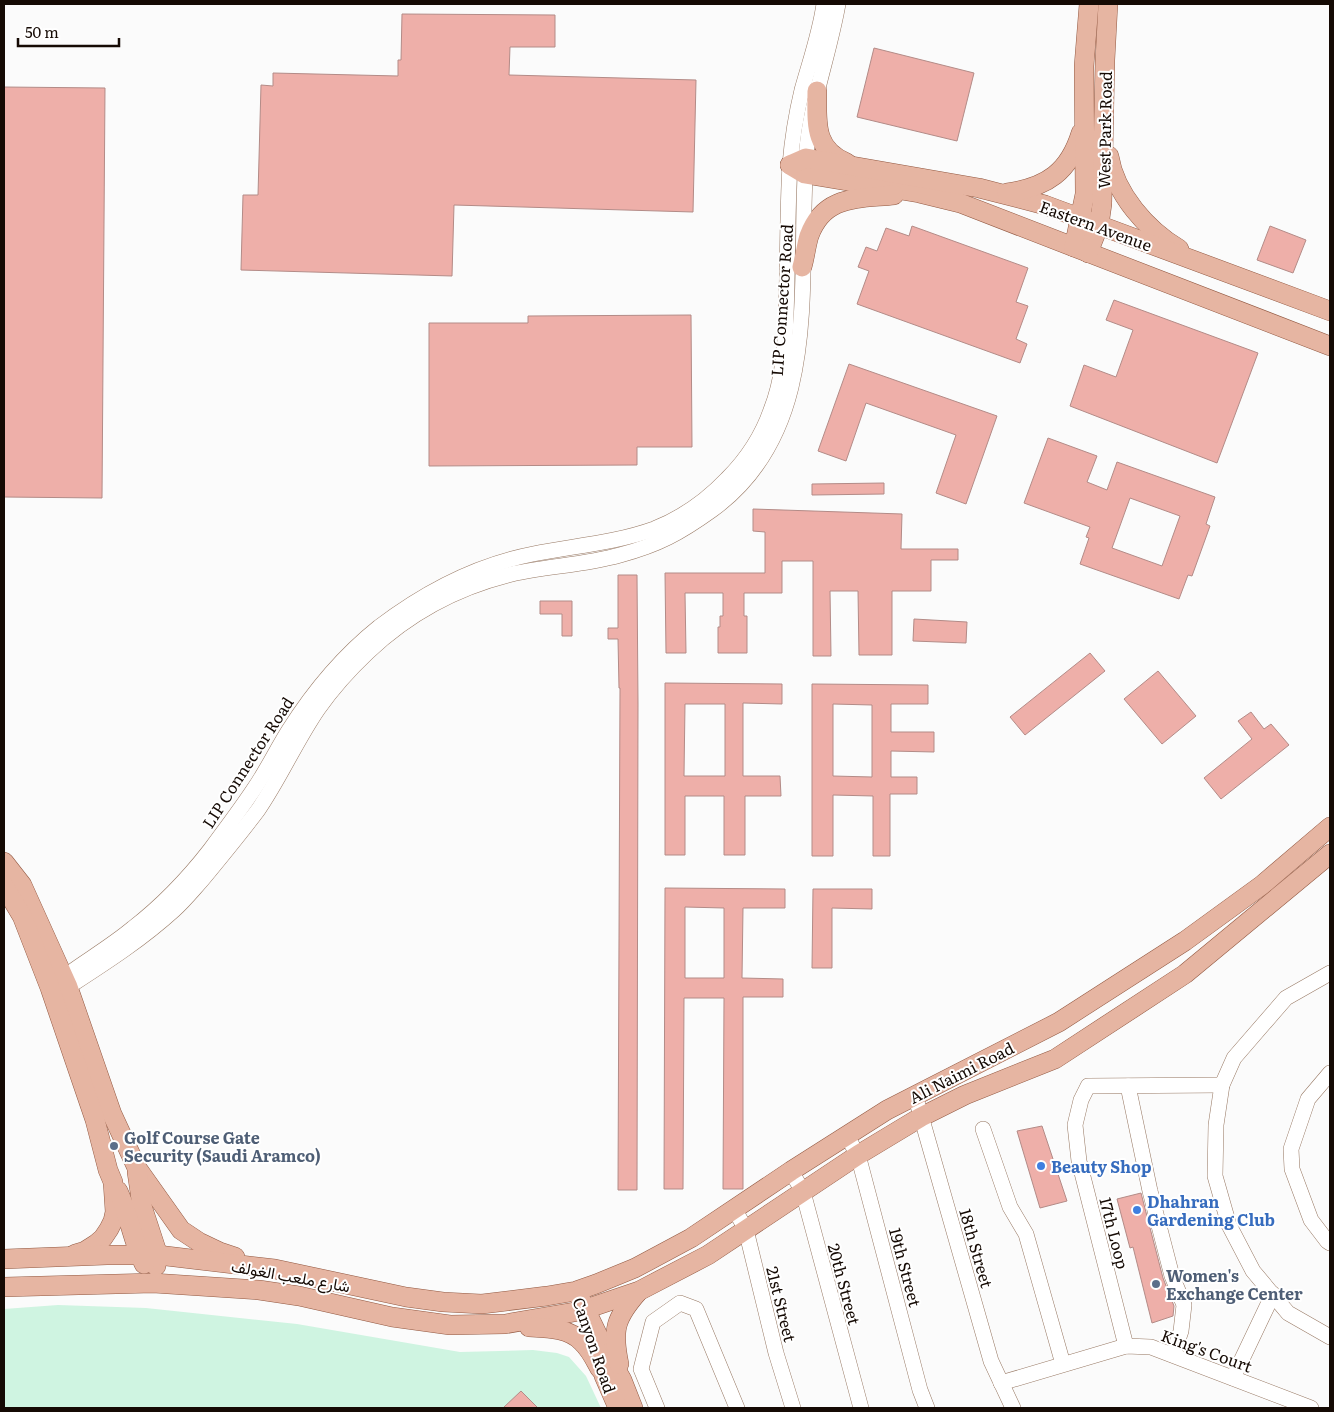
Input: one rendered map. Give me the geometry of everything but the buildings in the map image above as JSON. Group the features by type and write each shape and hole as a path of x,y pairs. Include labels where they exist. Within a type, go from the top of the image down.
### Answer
{"main road":[{"name":"West Park Road","path":"1081,250 1081,218 1085,194 1084,66 1089,4"},
{"name":"West Park Road","path":"1081,250 1099,225 1102,204 1108,4"},
{"name":"Eastern Avenue","path":"817,91 817,129 824,147 838,160 855,166 1002,193 1044,205 1330,311"},
{"path":"1002,193 1025,190 1054,177 1066,165 1076,148 1085,117"},
{"path":"1105,121 1111,168 1119,188 1128,202 1142,219 1173,246 1208,266"},
{"name":"Eastern Avenue","path":"800,166 855,166"},
{"name":"Eastern Avenue","path":"800,166 960,203 1330,346"},
{"name":"Eastern Avenue","path":"802,267 809,237 816,221 824,210 846,200 919,193"},
{"name":"Ali Naimi Road","path":"576,1290 635,1268 659,1256 735,1210 791,1171 887,1110 1059,1022 1185,941 1262,885 1330,826"},
{"name":"Ali Naimi Road","path":"505,1324 583,1310 639,1291 708,1255 858,1155 920,1117 965,1095 1055,1059 1185,974 1330,854"},
{"path":"4,862 22,885 112,1114 137,1168 181,1230 220,1252 275,1269"},
{"path":"4,886 61,984 108,1170 149,1255"},
{"path":"137,1168 153,1283"},
{"path":"66,1256 96,1244 109,1229 115,1212 113,1182"},
{"name":"شارع ملعب الغولف","path":"4,1259 149,1255 275,1269 406,1297 443,1302 482,1304 576,1290"},
{"name":"شارع ملعب الغولف","path":"4,1287 153,1283 267,1291 419,1322 479,1326 505,1324"},
{"name":"Canyon Road","path":"576,1290 583,1310 605,1350 613,1378 618,1408"},
{"path":"613,1378 615,1334 621,1312 639,1291"},
{"path":"505,1324 555,1329 577,1337 613,1378"},
{"name":"Canyon Road","path":"613,1378 634,1408"}],"street":[{"name":"LIP Connector Road","path":"61,984 135,943 177,908 259,808 319,707 368,652 395,629 443,599 471,586 510,574 607,559 642,550 673,537 723,502 743,483 759,463 775,435 786,408 793,385 798,357 802,267 800,166 795,122 818,35 824,4"},
{"name":"LIP Connector Road","path":"61,984 133,929 166,898 207,854 256,786 306,704 351,652 378,628 443,586 503,561 530,554 617,540 652,529 675,519 700,504 733,473 750,452 772,408 780,380 800,166 838,4"},
{"path":"1330,973 1286,998 1234,1058 1222,1085 1216,1125 1215,1176 1229,1225 1253,1270 1288,1312 1330,1337"},
{"path":"1330,1073 1308,1099 1291,1149 1292,1169 1311,1220 1330,1243"},
{"name":"17th Loop","path":"1126,1346 1078,1162 1075,1125 1080,1100 1088,1086 1222,1085"},
{"path":"1128,1086 1150,1191 1172,1276 1184,1305 1181,1331 1173,1355"},
{"name":"18th Street","path":"915,1095 991,1361 1013,1408"},
{"path":"983,1129 1010,1207 1026,1234 1063,1364"},
{"name":"19th Street","path":"846,1135 858,1155 920,1390 927,1408"},
{"name":"20th Street","path":"791,1171 802,1192 861,1408"},
{"name":"21st Street","path":"735,1210 746,1230 776,1353 793,1408"},
{"path":"1233,1378 1273,1294"},
{"path":"657,1408 641,1369 653,1322 680,1303 696,1309 736,1408"},
{"name":"King's Court","path":"1001,1383 1126,1346 1151,1347 1311,1408"}],"green space":[{"path":"58,1305 146,1308 297,1324 460,1352 533,1350 557,1353 569,1357 586,1376 601,1408 4,1408 4,1309"}],"place":[{"name":"Golf Course Gate Security (Saudi Aramco)","path":"114,1146"},
{"name":"Beauty Shop","path":"1041,1166"},
{"name":"Dhahran Gardening Club","path":"1137,1210"},
{"name":"Women's Exchange Center","path":"1156,1284"}]}
